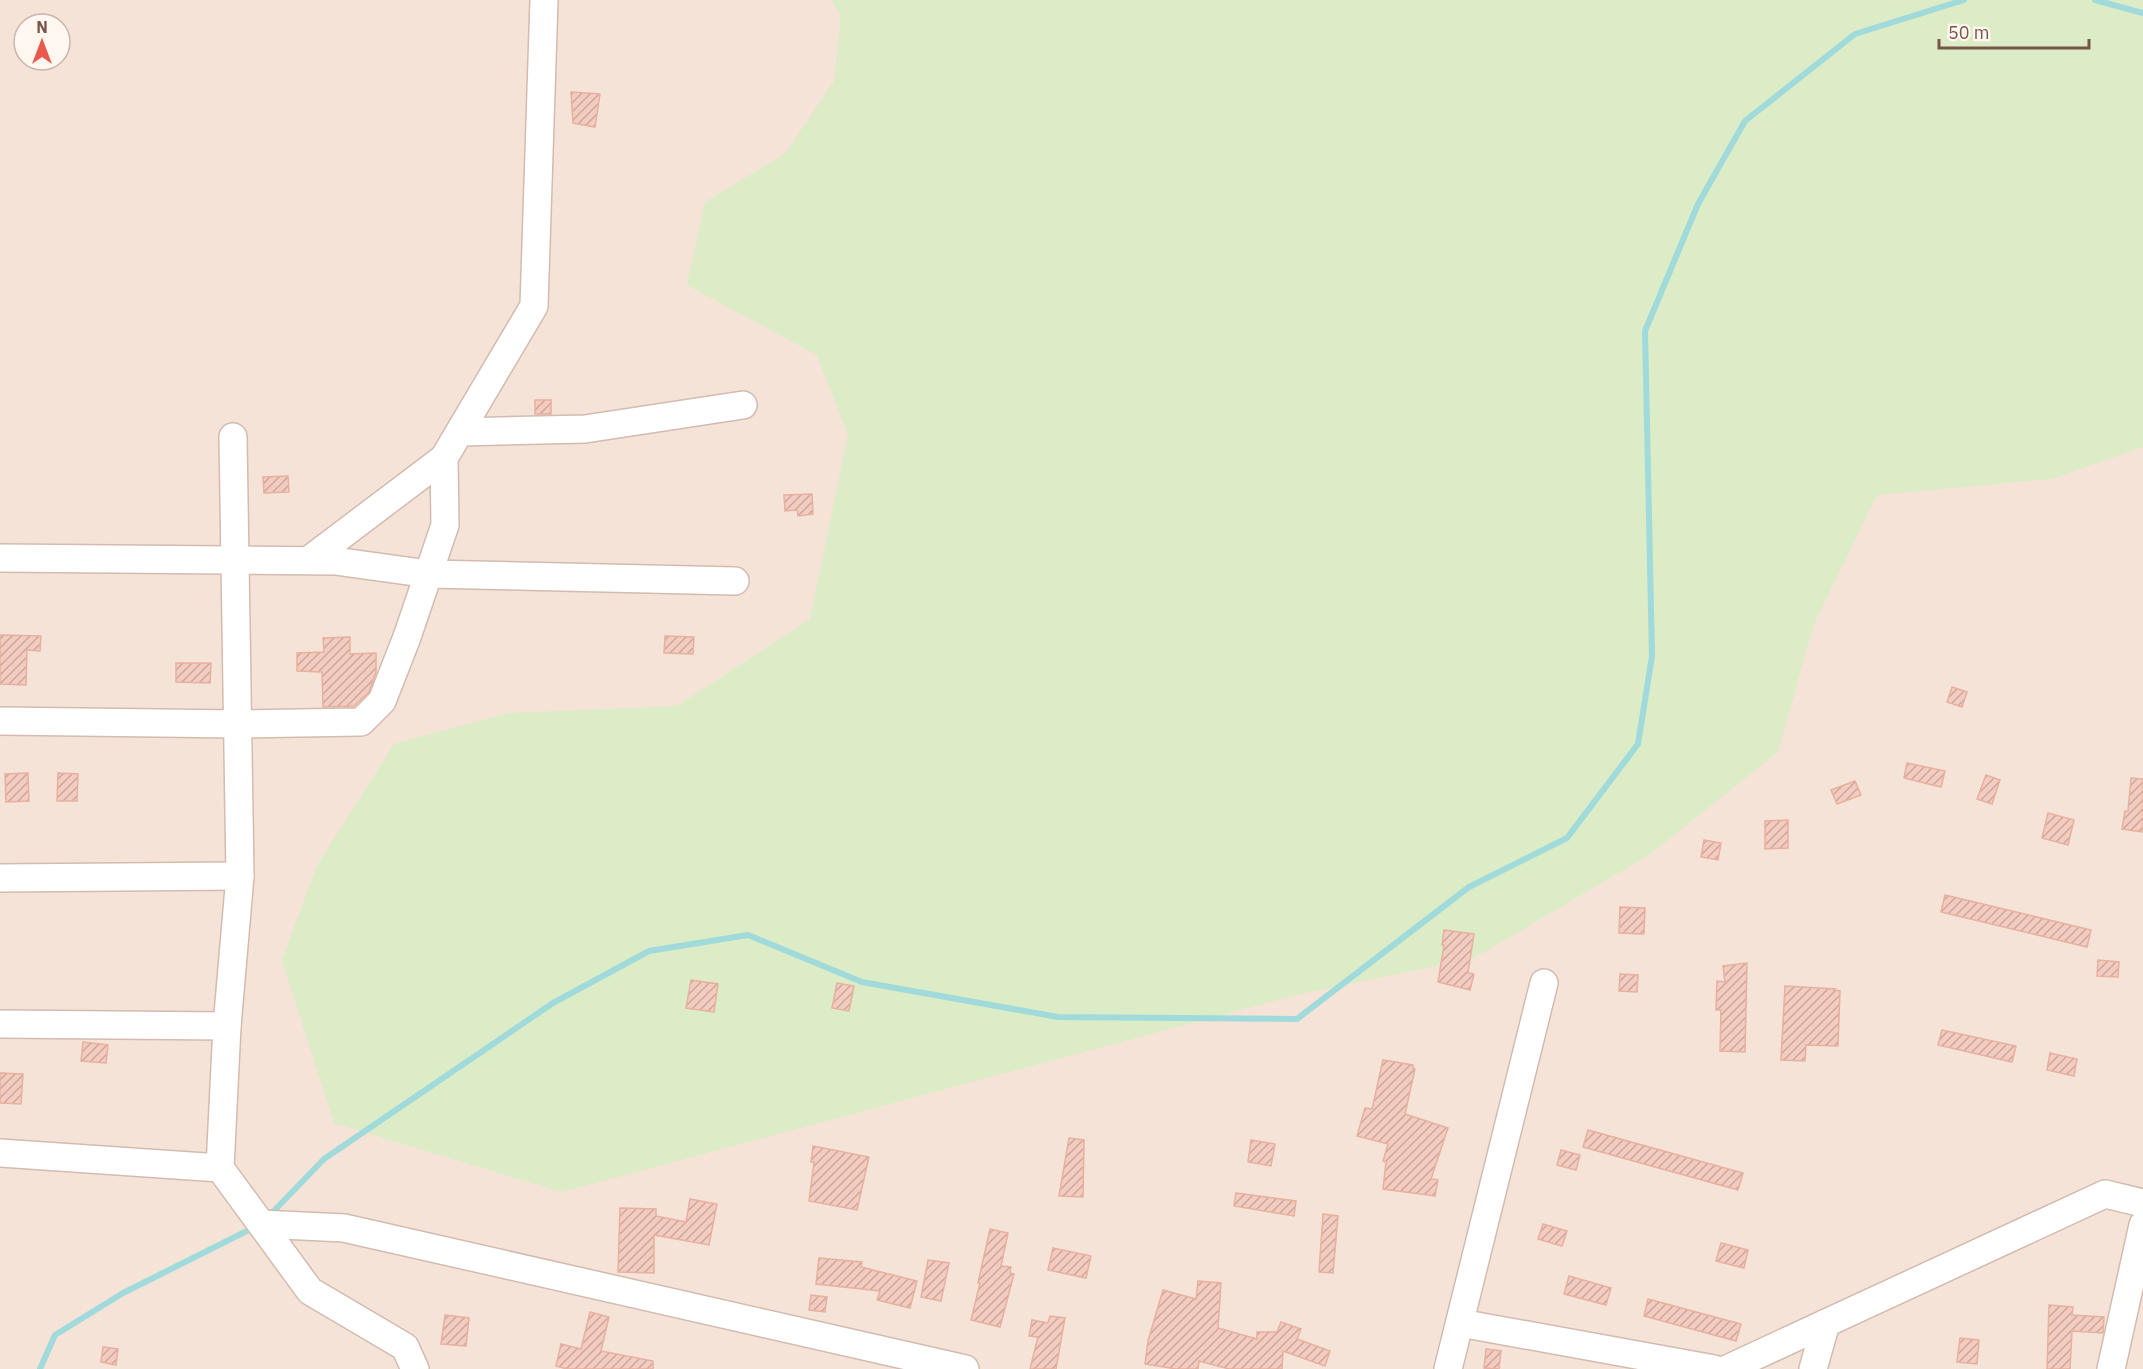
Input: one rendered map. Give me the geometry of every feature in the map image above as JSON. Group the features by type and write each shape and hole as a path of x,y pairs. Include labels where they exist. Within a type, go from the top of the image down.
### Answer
{"street":[{"path":"309,560 444,458 534,306 544,0"},
{"path":"460,432 585,429 742,405"},
{"path":"233,437 240,876 227,1026 220,1168 310,1291 405,1347 415,1369"},
{"path":"0,721 239,724 361,722 382,701 445,525 444,458"},
{"path":"0,558 309,560 335,561 429,574 735,581"},
{"path":"0,878 240,876"},
{"path":"1448,1369 1544,983"},
{"path":"0,1024 227,1026"},
{"path":"0,1153 220,1168"},
{"path":"1727,1369 2105,1194 2143,1203"},
{"path":"261,1224 344,1228 965,1369"},
{"path":"2111,1369 2143,1225"},
{"path":"1460,1323 1714,1369"},
{"path":"1813,1369 1826,1323"}],"shaded area":[{"path":"0,0 2143,0 2143,1369 0,1369"}],"green space":[{"path":"831,0 2143,0 2143,447 2051,479 1877,495 1813,626 1778,752 1649,855 1474,958 1296,995 562,1192 334,1123 282,960 317,866 394,744 509,713 677,706 810,619 848,435 817,355 687,285 705,202 785,154 834,81 841,15"}],"building":[{"path":"571,92 600,94 595,127 573,123"},
{"path":"535,400 551,400 551,414 535,414"},
{"path":"288,476 289,492 264,493 263,477"},
{"path":"812,494 813,514 798,516 797,510 785,511 784,495"},
{"path":"0,635 41,636 40,651 27,650 26,685 0,684"},
{"path":"665,636 694,637 693,654 664,653"},
{"path":"350,637 350,654 376,653 376,672 369,692 354,706 323,707 322,672 297,671 297,653 324,652 323,638"},
{"path":"176,663 211,663 210,683 176,682"},
{"path":"1952,687 1967,692 1962,707 1947,702"},
{"path":"1907,763 1945,771 1941,787 1904,778"},
{"path":"28,773 29,801 6,802 5,774"},
{"path":"58,773 78,774 77,801 57,801"},
{"path":"1986,775 2000,780 1992,804 1977,799"},
{"path":"2131,778 2143,779 2143,832 2122,829 2125,811 2128,811"},
{"path":"1855,781 1861,795 1837,804 1831,790"},
{"path":"2048,813 2074,820 2068,845 2042,838"},
{"path":"1788,820 1788,848 1765,849 1765,821"},
{"path":"1704,840 1721,843 1718,860 1701,857"},
{"path":"1945,895 2091,930 2087,947 1941,912"},
{"path":"1620,907 1645,908 1644,934 1619,933"},
{"path":"1444,930 1474,934 1468,973 1474,974 1470,990 1438,982"},
{"path":"2098,960 2119,962 2118,977 2097,976"},
{"path":"1747,963 1745,1052 1720,1051 1721,1010 1716,1010 1717,981 1725,982 1723,966"},
{"path":"1620,974 1638,975 1637,992 1619,991"},
{"path":"691,980 718,984 714,1012 686,1008"},
{"path":"837,983 854,986 849,1011 832,1008"},
{"path":"1785,986 1840,991 1838,1046 1806,1045 1805,1061 1781,1060"},
{"path":"1942,1030 2016,1046 2012,1062 1938,1045"},
{"path":"83,1042 108,1045 106,1063 81,1061"},
{"path":"2050,1053 2077,1059 2074,1076 2047,1070"},
{"path":"1383,1060 1413,1065 1415,1069 1405,1114 1448,1128 1431,1179 1438,1180 1435,1196 1383,1189 1386,1162 1383,1161 1388,1144 1357,1136 1365,1108 1372,1109"},
{"path":"0,1073 23,1074 21,1104 0,1103"},
{"path":"1588,1130 1743,1173 1738,1190 1583,1147"},
{"path":"1069,1138 1084,1140 1083,1197 1059,1196"},
{"path":"1251,1140 1275,1144 1271,1166 1248,1162"},
{"path":"813,1146 869,1157 857,1210 809,1201 814,1162 811,1162"},
{"path":"1561,1150 1580,1155 1576,1170 1557,1165"},
{"path":"1236,1193 1296,1201 1294,1216 1234,1206"},
{"path":"690,1199 717,1204 709,1245 654,1235 654,1273 618,1272 620,1208 656,1209 656,1216 686,1222"},
{"path":"1323,1214 1338,1216 1333,1273 1319,1272"},
{"path":"1543,1224 1567,1231 1562,1246 1538,1239"},
{"path":"990,1229 1008,1233 1001,1266 1011,1267 1010,1273 1014,1274 1000,1327 971,1320"},
{"path":"1721,1243 1748,1250 1744,1268 1716,1261"},
{"path":"1053,1248 1091,1256 1086,1278 1048,1270"},
{"path":"819,1258 862,1262 861,1267 917,1281 910,1308 877,1300 880,1291 816,1284"},
{"path":"928,1260 949,1263 941,1301 921,1297"},
{"path":"1569,1276 1611,1288 1606,1305 1564,1294"},
{"path":"1198,1281 1221,1283 1218,1328 1257,1339 1257,1332 1277,1332 1281,1322 1301,1329 1297,1339 1330,1351 1325,1366 1283,1351 1282,1369 1229,1369 1199,1361 1198,1369 1176,1369 1145,1364 1148,1341 1163,1290 1196,1299"},
{"path":"811,1295 827,1297 825,1312 809,1310"},
{"path":"1648,1299 1741,1324 1736,1341 1644,1316"},
{"path":"2049,1305 2073,1307 2072,1315 2104,1317 2103,1333 2072,1331 2070,1369 2047,1369"},
{"path":"590,1312 609,1317 601,1351 653,1361 653,1369 567,1369 556,1366 561,1344 581,1349"},
{"path":"445,1315 469,1318 466,1346 441,1344"},
{"path":"1050,1316 1065,1318 1056,1369 1030,1369 1038,1337 1029,1336 1032,1320 1048,1323"},
{"path":"1960,1338 1979,1340 1977,1364 1957,1362"},
{"path":"103,1347 118,1349 116,1365 101,1362"},
{"path":"1486,1349 1501,1351 1499,1369 1484,1368"}],"waterway":[{"path":"268,1217 324,1159 553,1003 649,951 748,935 862,982 1058,1017 1297,1019 1469,887 1567,838 1638,744 1652,656 1645,331 1698,204 1745,121 1855,34 1964,0"},
{"path":"2095,0 2143,13"},
{"path":"40,1369 55,1335 123,1293 255,1227"}]}
